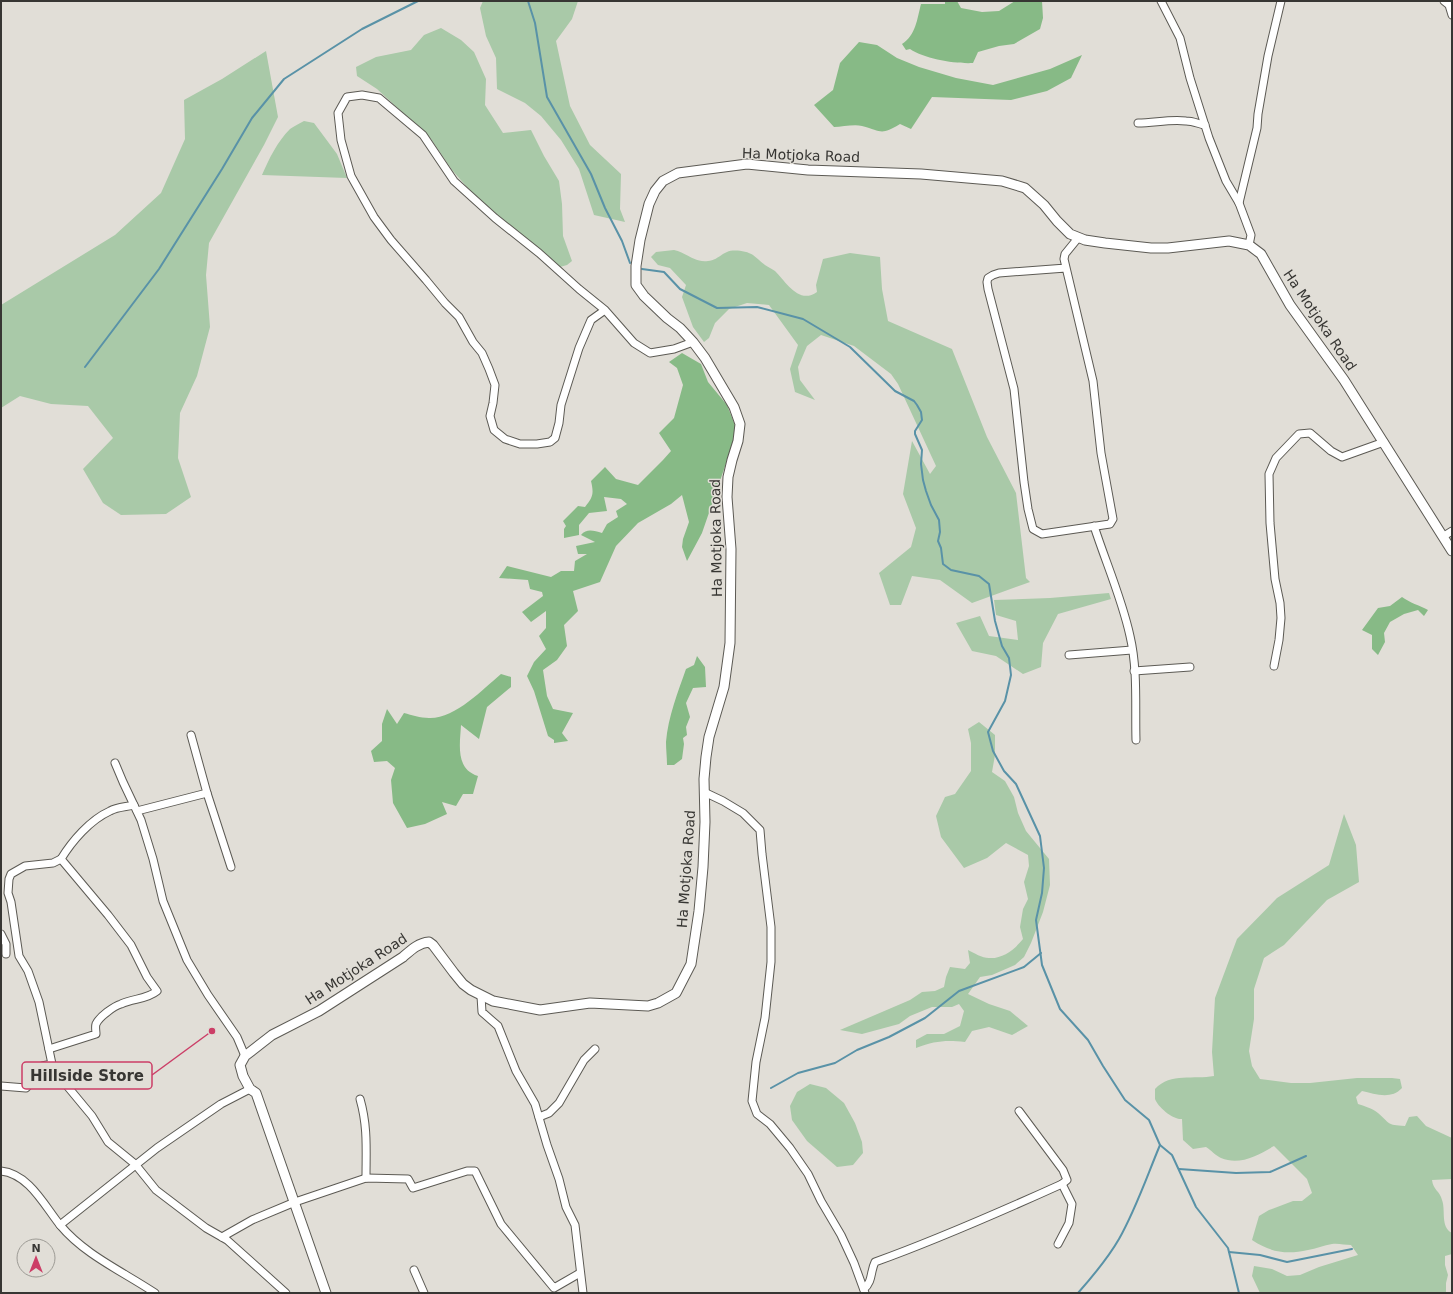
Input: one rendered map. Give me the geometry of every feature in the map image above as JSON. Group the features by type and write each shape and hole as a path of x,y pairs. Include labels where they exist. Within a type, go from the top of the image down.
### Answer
{"street":[{"path":"1161,1 1180,38 1190,78 1205,125 1226,181 1239,203 1251,235 1249,245"},
{"path":"1239,203 1257,128 1268,56 1281,1"},
{"path":"1444,1 1449,5 1452,14"},
{"path":"605,310 591,320 578,348 561,406 555,438 550,442 537,444 520,444 505,439 494,430 490,416 493,403 494,385 489,368 482,353 473,342 459,317 445,303 370,212 351,176 341,140 338,113 347,97 362,95 379,98 423,135 454,181 495,218 539,253 605,310 634,343 650,352 674,349 693,342"},
{"path":"1138,123 1156,123 1168,120 1188,121 1205,125"},
{"name":"Ha Motjoka Road","path":"245,1056 272,1035 319,1011 424,942 429,942 433,945 463,984 482,996 493,1001 540,1010 590,1003 648,1006 665,1000 676,993 691,964 699,911 705,842 704,779 709,737 724,687 730,643 731,549 727,497 728,477 738,441 740,424 734,407 705,358 680,328 644,296 636,285 637,259 640,240 649,204 655,191 663,181 681,172 747,164 808,170 921,174 1002,181 1025,188 1034,194 1065,230 1078,238 1105,243 1151,248 1168,248 1229,241 1249,245 1261,254 1290,305 1306,325 1344,380 1444,536 1452,551"},
{"path":"1066,268 999,273 988,278 987,282 1014,389 1028,509 1034,529 1042,534 1110,524 1113,520 1101,453 1093,381 1066,268 1065,254 1078,238"},
{"path":"1274,666 1281,618 1280,603 1275,579 1270,523 1269,474 1276,458 1299,434 1310,433 1331,451 1342,457 1384,442"},
{"path":"1094,526 1120,600 1130,637 1134,671 1136,740"},
{"path":"1444,536 1452,531"},
{"path":"1069,655 1132,650"},
{"path":"1134,671 1190,667"},
{"path":"192,735 207,793 231,867"},
{"path":"115,762 136,808 153,858 163,901 187,960 208,995 237,1037 245,1056 240,1065 243,1076 250,1089 256,1093 326,1293"},
{"path":"704,792 743,813 760,830 771,927 771,962 765,1018 756,1062 752,1101 758,1114 770,1124 790,1148 808,1174 821,1201 841,1234 865,1291"},
{"path":"207,793 136,808 110,810 98,818 75,841 61,859 53,863 25,866 10,874 8,893 11,902 19,956 28,971 39,1002 52,1064 58,1075 92,1116 108,1142 135,1164 156,1190 206,1228 227,1240 286,1293"},
{"path":"50,1049 96,1034 96,1024 108,1012 121,1003 151,996 157,991 147,977 131,945 61,859"},
{"path":"1,934 6,944 4,954 19,956"},
{"path":"482,996 482,1012 498,1026 516,1071 535,1104 559,1179 566,1207 575,1225 583,1293"},
{"path":"539,1117 550,1114 559,1103 584,1060 595,1049"},
{"path":"1,1086 26,1088 42,1066 52,1064"},
{"path":"60,1225 135,1164 210,1112 250,1089"},
{"path":"360,1099 366,1131 366,1178"},
{"path":"865,1291 869,1284 872,1268 875,1262 994,1215 1062,1184 1067,1180 1063,1170 1019,1111"},
{"path":"1,1171 14,1174 33,1189 68,1235 108,1265 155,1293"},
{"path":"222,1237 252,1220 295,1202 366,1178 408,1179 413,1188 467,1171 475,1171 501,1224 554,1288 580,1273"},
{"path":"1058,1244 1069,1223 1072,1204 1062,1184"},
{"path":"414,1270 424,1293"}],"green space":[{"path":"483,1 578,1 572,19 556,41 570,106 590,145 621,174 620,209 625,222 594,215 579,169 561,140 541,116 525,103 497,89 496,58 486,36 480,8"},
{"path":"945,1 957,1 961,8 982,12 999,11 1015,1 1042,1 1043,18 1040,29 1014,44 999,46 978,52 973,63 958,63 940,60 924,56 910,49 906,50 902,44 907,40 913,31 921,4 945,4"},
{"path":"441,28 461,40 474,52 486,79 485,105 503,133 531,130 559,181 562,204 563,236 572,261 567,265 560,267 474,195 452,170 431,139 377,89 357,76 356,67 376,57 411,50 424,35"},
{"path":"859,42 877,45 897,58 919,67 956,78 993,85 1050,69 1082,55 1071,78 1047,91 1011,100 932,97 911,129 900,124 884,131 878,131 859,125 834,127 814,105 833,90 840,63"},
{"path":"266,51 278,117 209,243 206,275 210,327 197,376 180,413 178,458 191,497 166,514 121,515 103,503 83,469 113,438 88,406 51,404 20,396 1,408 1,305 115,235 161,193 185,139 184,100 222,79"},
{"path":"304,121 314,123 337,154 347,178 262,175 281,139 290,129"},
{"path":"674,250 694,259 703,261 711,261 730,251 747,252 775,271 788,286 804,296 817,292 816,285 823,259 850,253 880,257 882,289 888,321 952,349 987,437 1016,493 1026,578 1030,582 972,603 940,580 912,576 901,605 890,605 879,573 911,547 916,528 903,494 912,441 930,474 936,466 898,384 891,374 854,346 821,335 807,346 798,367 800,380 815,400 795,392 790,369 798,345 769,305 747,303 729,309 715,323 709,338 704,342 693,327 682,297 686,285 670,268 658,265 651,257 656,252"},
{"path":"682,353 701,364 708,382 727,405 735,425 735,435 732,446 702,533 687,561 682,547 689,522 682,495 671,504 638,523 616,546 600,582 573,591 578,611 564,625 567,646 557,660 543,670 547,696 553,709 573,713 562,733 568,741 554,743 554,740 548,736 534,691 527,676 534,662 546,649 539,636 546,628 546,611 531,622 522,612 543,596 542,592 530,589 528,580 499,578 507,566 551,577 561,571 574,571 575,561 587,554 578,554 576,546 595,542 581,535 586,531 602,533 607,524 618,517 616,511 627,504 621,499 604,497 607,511 589,513 579,525 579,535 564,538 564,529 566,526 563,521 578,506 585,507 590,501 592,495 591,481 605,467 616,479 638,485 671,451 659,433 674,418 683,385 677,368 669,362"},
{"path":"1109,593 1111,599 1058,614 1043,643 1041,667 1023,674 996,656 972,651 956,623 980,616 989,636 1018,640 1016,621 996,615 994,600 1050,598"},
{"path":"1402,597 1428,610 1424,616 1418,610 1404,614 1390,622 1384,633 1385,642 1378,655 1372,649 1372,635 1362,630 1378,608 1390,606"},
{"path":"697,656 705,667 706,687 693,688 686,703 690,717 686,727 687,735 683,738 684,744 682,759 674,765 667,765 666,742 671,714 686,669 694,665"},
{"path":"501,674 511,677 511,687 487,707 479,739 461,725 460,755 462,762 471,773 478,776 473,794 463,794 456,806 442,802 447,814 425,824 407,828 393,803 391,780 395,768 387,761 374,762 371,751 382,741 382,724 387,709 397,724 404,713 422,718 439,717 449,714 468,702"},
{"path":"979,722 995,735 995,755 992,772 1005,781 1014,797 1018,813 1026,831 1049,859 1050,885 1043,912 1024,957 1015,965 992,975 980,977 968,994 989,1004 1010,1011 1028,1026 1012,1035 989,1027 972,1031 965,1042 940,1042 916,1048 916,1040 927,1034 944,1034 960,1026 964,1011 959,1004 952,1007 932,1007 910,1016 899,1024 862,1034 840,1030 910,1000 922,992 935,991 944,987 950,967 965,969 970,963 968,950 984,957 999,957 1008,953 1023,939 1020,927 1023,909 1028,899 1024,882 1029,866 1028,855 1006,843 987,858 964,868 941,837 936,816 945,797 955,794 971,771 971,743 968,729"},
{"path":"1344,814 1356,845 1359,882 1327,900 1284,945 1264,958 1254,989 1254,1019 1249,1051 1252,1066 1260,1079 1291,1083 1310,1083 1357,1078 1400,1079 1402,1088 1398,1092 1383,1095 1362,1091 1356,1097 1358,1104 1368,1107 1378,1113 1389,1123 1395,1125 1405,1126 1409,1117 1417,1116 1426,1126 1452,1138 1452,1179 1432,1180 1442,1200 1446,1227 1452,1233 1452,1254 1445,1256 1445,1265 1448,1275 1446,1293 1260,1293 1252,1276 1254,1266 1272,1269 1287,1276 1300,1275 1319,1267 1358,1255 1351,1245 1332,1244 1300,1251 1285,1252 1272,1250 1252,1240 1259,1216 1269,1210 1293,1201 1302,1201 1312,1193 1307,1179 1274,1146 1249,1158 1235,1161 1221,1158 1206,1147 1193,1149 1183,1140 1182,1119 1178,1119 1166,1112 1159,1106 1155,1099 1155,1089 1168,1080 1175,1078 1214,1076 1212,1052 1215,998 1237,939 1277,898 1329,865"},
{"path":"810,1084 826,1088 844,1103 855,1123 862,1142 863,1153 853,1165 837,1167 807,1141 792,1120 790,1106 797,1092"}],"waterway":[{"path":"85,367 159,269 222,169 252,118 284,79 362,29 418,1"},
{"path":"528,1 535,23 547,97 591,174 605,208 622,241 630,263"},
{"path":"642,269 664,272 680,289 717,308 757,307 803,319 850,347 895,391 914,401 917,405 921,412 922,420 915,431 915,434 922,450 921,464 926,491 939,520 940,532 938,541 941,548 943,564 951,570 979,576 989,584 995,621 1002,646 1009,658 1011,675 1005,701 988,732 993,751 1004,771 1016,784 1040,836 1044,868 1042,893 1036,920 1042,965 1060,1009 1088,1040 1125,1100 1149,1120 1160,1145 1172,1155 1196,1207 1228,1248 1239,1293"},
{"path":"771,1088 798,1073 835,1063 857,1050 889,1037 925,1018 959,991 1024,967 1041,953"},
{"path":"1078,1293 1100,1267 1119,1239 1136,1204 1160,1145"},
{"path":"1179,1169 1236,1173 1270,1172 1306,1156"},
{"path":"1229,1252 1260,1255 1287,1262 1352,1249"}],"place":[{"name":"Hillside Store","path":"212,1031"}]}
